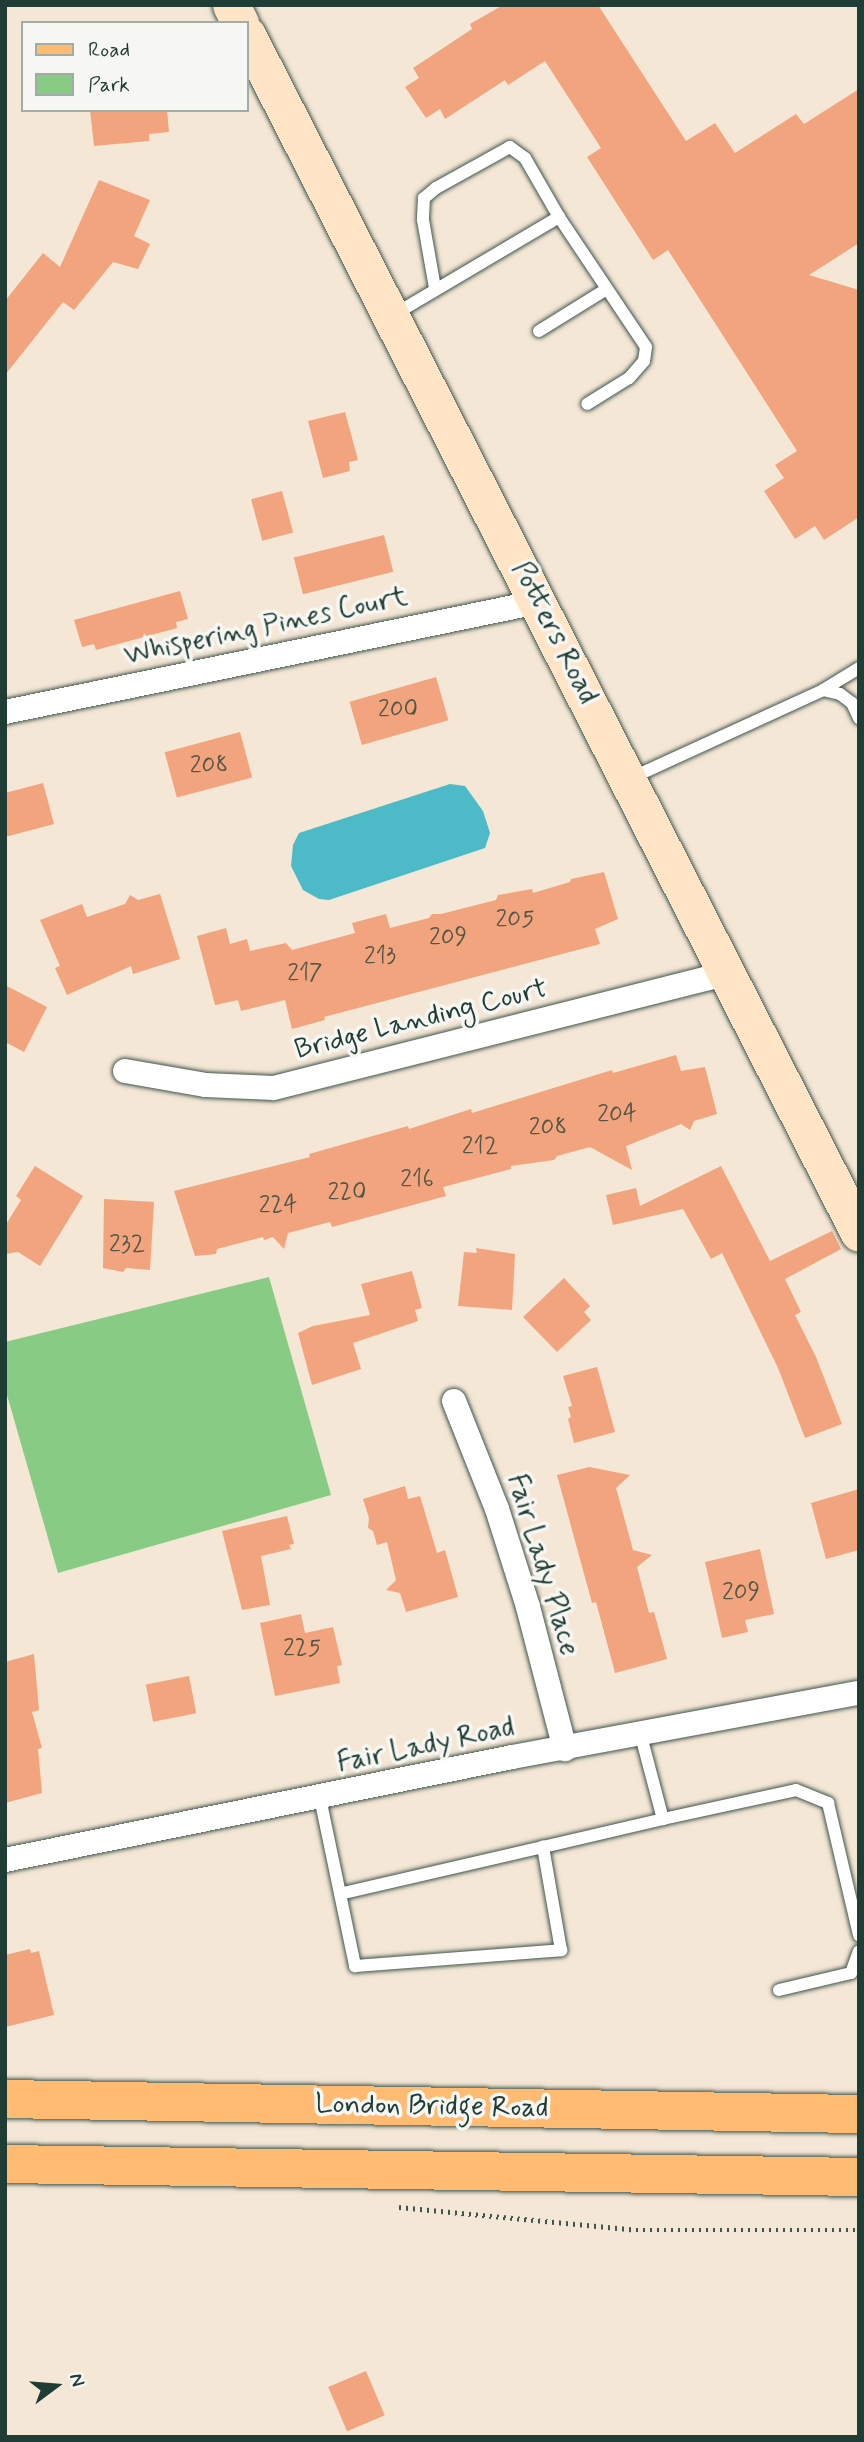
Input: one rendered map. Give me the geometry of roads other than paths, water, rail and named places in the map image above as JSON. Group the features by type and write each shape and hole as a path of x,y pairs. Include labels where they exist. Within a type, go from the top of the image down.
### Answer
{"main road":[{"name":"London Bridge Road","path":"5,2099 859,2114"},
{"path":"5,2164 859,2177"}],"street":[{"path":"231,5 239,21"},
{"name":"Potters Road","path":"248,37 859,1233"},
{"name":"Whispering Pines Court","path":"5,712 538,601"},
{"name":"Bridge Landing Court","path":"125,1071 205,1085 274,1088 728,972"},
{"name":"Fair Lady Place","path":"454,1401 497,1509 528,1607 565,1749"},
{"name":"Fair Lady Road","path":"5,1860 859,1693"}],"lane":[{"path":"435,288 423,220 424,198 510,147 525,158 605,289 634,326 646,347 644,361 629,378 587,404"},
{"path":"391,317 435,288 559,217"},
{"path":"539,331 605,289"},
{"path":"629,779 823,690 859,668"},
{"path":"823,690 840,694 852,703 859,718"},
{"path":"641,1736 663,1819"},
{"path":"340,1894 796,1790 828,1803 859,1935"},
{"path":"320,1798 355,1966 561,1950 543,1847"},
{"path":"779,1990 851,1973 859,1951"}],"water":[{"path":"450,784 465,786 483,811 490,833 485,848 329,900 319,899 303,890 291,866 293,845 299,833"}]}
